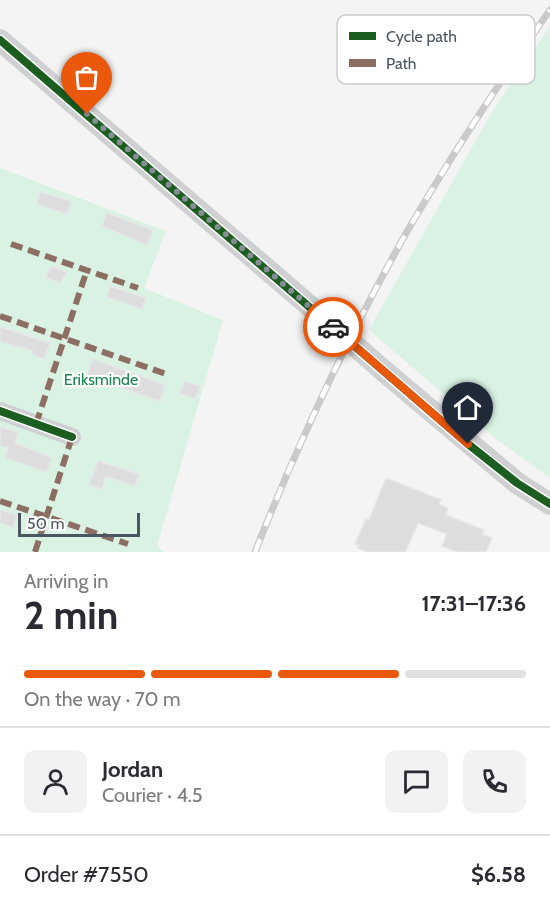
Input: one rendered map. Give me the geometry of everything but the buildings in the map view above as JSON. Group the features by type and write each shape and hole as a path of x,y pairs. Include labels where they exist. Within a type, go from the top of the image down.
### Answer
{"street":[{"path":"0,40 384,372 509,477 550,504"},
{"path":"0,411 72,436"}],"green space":[{"path":"550,26 550,478 495,438 369,330 493,110 511,84 535,84 535,48"},
{"name":"Eriksminde","path":"0,168 166,231 144,288 223,320 157,546 164,552 0,552"}],"railway":[{"path":"535,32 550,10"},
{"path":"255,552 323,395 360,319 435,184 500,84"}],"marked path":[{"path":"11,244 138,288"},
{"path":"36,424 87,270"},
{"path":"0,316 169,375"},
{"path":"35,552 72,437"},
{"path":"0,501 128,544"}],"cycle path":[{"path":"0,40 468,444 517,483 550,504"},
{"path":"0,411 72,437"}],"way so far":[{"path":"87,114 333,327"}],"route":[{"path":"333,327 468,444"}]}
